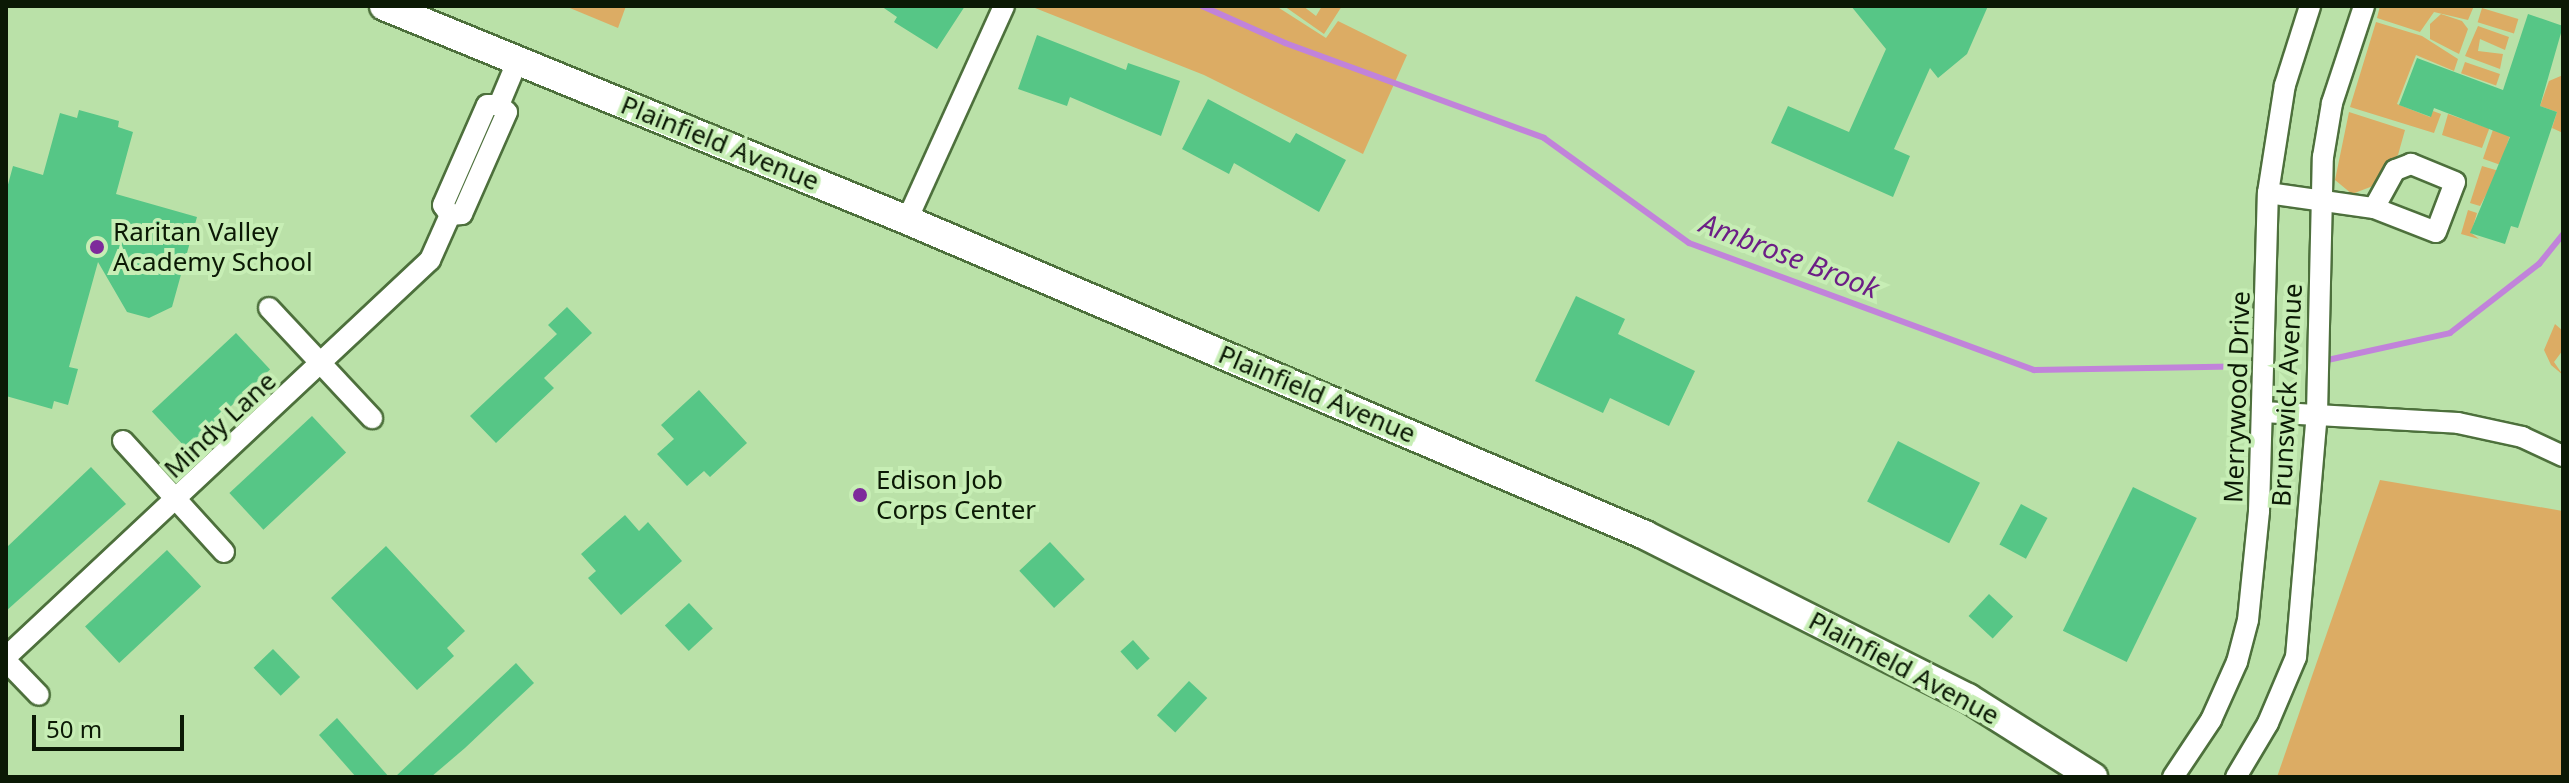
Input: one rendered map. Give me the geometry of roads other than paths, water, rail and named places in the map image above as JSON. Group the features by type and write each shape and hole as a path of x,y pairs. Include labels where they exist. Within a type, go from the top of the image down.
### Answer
{"main road":[{"name":"Plainfield Avenue","path":"384,6 907,220 1656,541 1968,698 2093,777"}],"street":[{"path":"907,220 1004,6"},
{"name":"Merrywood Drive","path":"2173,777 2211,720 2237,662 2248,620 2263,412 2268,193 2285,85 2310,6"},
{"name":"Brunswick Avenue","path":"2236,777 2268,723 2296,657 2317,414 2325,204 2323,157 2332,103 2364,6"},
{"name":"Mindy Lane","path":"6,659 322,366 430,260 450,215 443,205 487,105 499,105 517,62"},
{"path":"2268,193 2325,204 2374,208"},
{"path":"269,308 372,418"},
{"path":"2263,412 2458,423 2522,437 2563,456"},
{"path":"123,441 224,552"},
{"path":"6,659 39,695"}],"waterway":[{"name":"Ambrose Brook","path":"1202,6 1285,43 1544,138 1689,243 2034,370 2261,366"},
{"name":"Ambrose Brook","path":"2323,361 2450,333 2539,264 2563,234"}],"place":[{"name":"Raritan Valley Academy School","path":"97,247"},
{"name":"Edison Job Corps Center","path":"860,495"}]}
